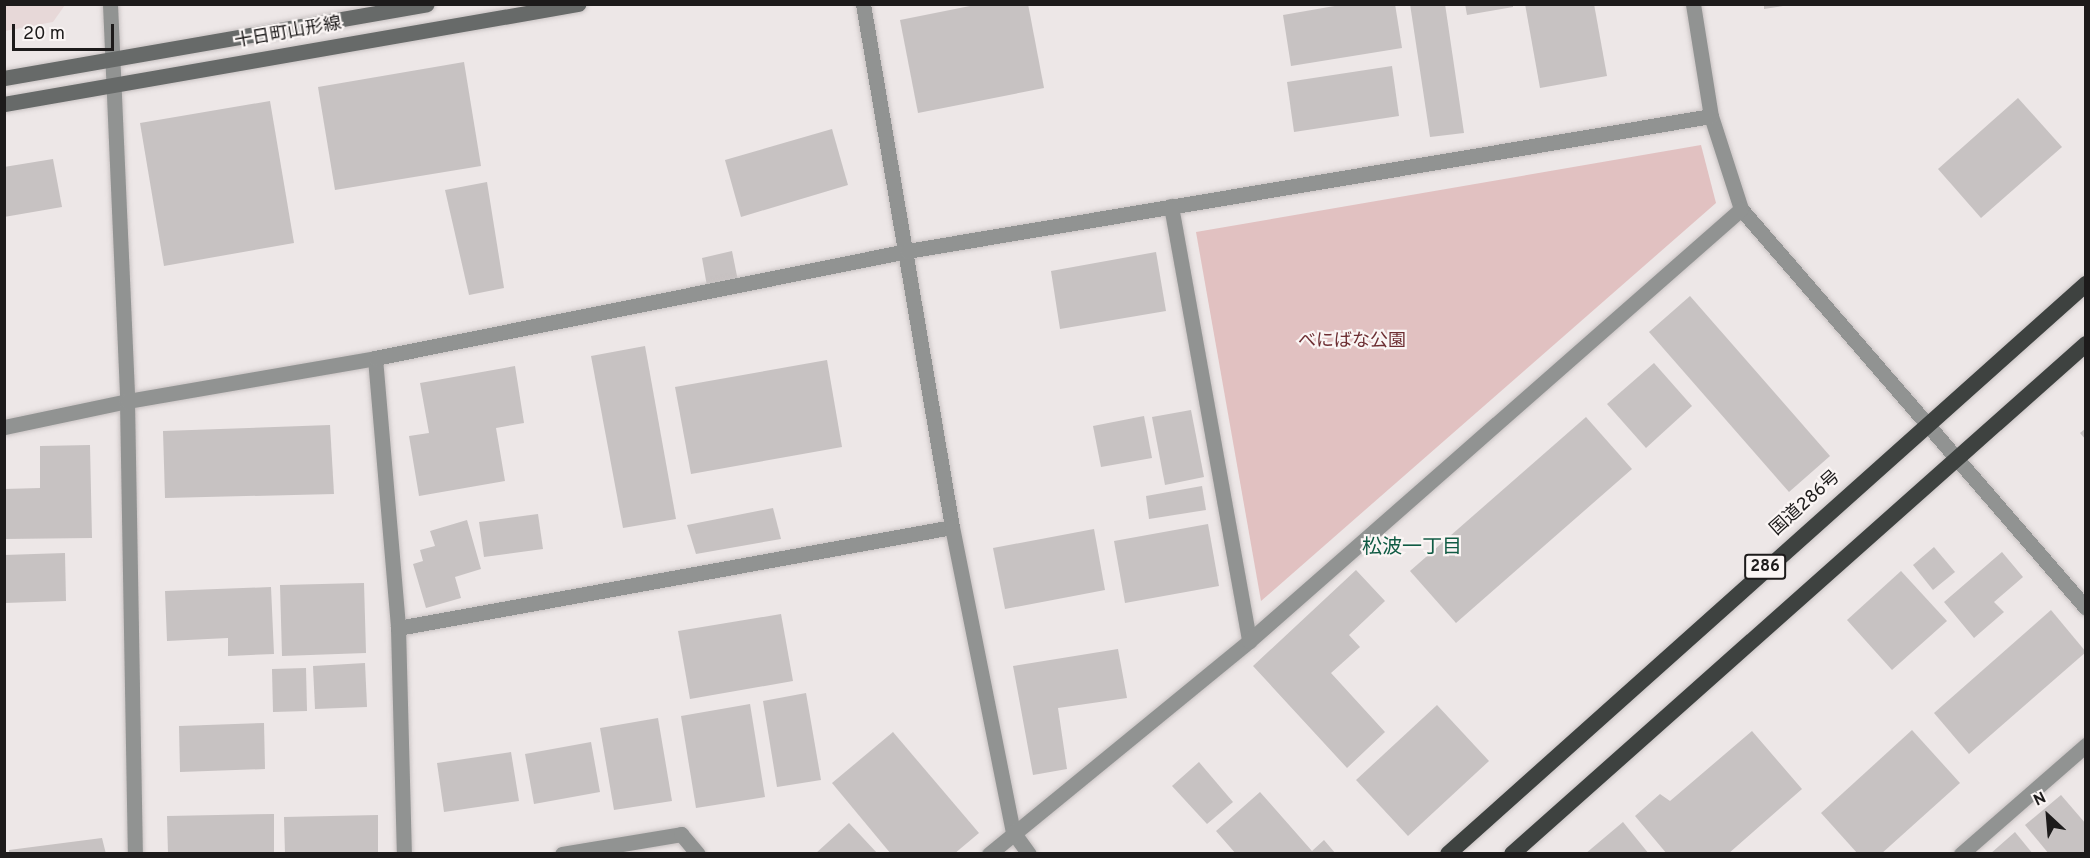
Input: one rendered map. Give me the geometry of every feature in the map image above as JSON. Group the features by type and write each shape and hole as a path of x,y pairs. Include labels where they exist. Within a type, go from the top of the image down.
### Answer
{"highway":[{"name":"国道286号","path":"1448,854 1925,423 2085,284"},
{"name":"286","path":"1512,854 2085,344"}],"main road":[{"name":"十日町山形線","path":"4,78 427,4"},
{"name":"十日町山形線","path":"4,104 578,4"}],"street":[{"path":"110,4 127,401 135,854"},
{"path":"863,4 907,250 952,527 1013,832 1029,854"},
{"path":"1693,4 1711,116 1741,209 2085,608"},
{"path":"4,427 127,401 375,358 907,250 1711,116"},
{"path":"1171,206 1248,641"},
{"path":"989,854 1248,641 1741,209"},
{"path":"375,358 398,628 404,854"},
{"path":"398,628 952,527"},
{"path":"1961,854 2085,745"},
{"path":"562,854 681,834 698,854"}],"shaded area":[{"path":"5,4 65,5 53,22 5,31"}],"green space":[{"name":"べにばな公園","path":"1701,145 1716,203 1261,601 1196,232"}],"building":[{"path":"980,4 1028,4 1044,88 918,113 900,20"},
{"path":"1346,4 1395,4 1402,48 1291,66 1283,15"},
{"path":"1410,4 1445,4 1464,133 1430,137"},
{"path":"1465,4 1513,4 1513,7 1467,15"},
{"path":"1525,4 1594,4 1607,76 1540,88"},
{"path":"1764,4 1783,4 1783,6 1764,9"},
{"path":"464,62 481,166 335,190 318,87"},
{"path":"1392,66 1399,116 1294,132 1287,82"},
{"path":"2018,98 2062,147 1981,218 1938,169"},
{"path":"270,101 294,243 164,266 140,123"},
{"path":"832,129 848,185 741,217 725,160"},
{"path":"53,159 62,207 4,217 4,167"},
{"path":"487,182 504,288 469,295 445,190"},
{"path":"732,251 738,281 707,286 702,258"},
{"path":"1156,252 1166,311 1060,329 1051,271"},
{"path":"1690,296 1830,456 1789,492 1649,332"},
{"path":"645,346 676,519 623,528 591,356"},
{"path":"827,360 842,447 691,474 675,387"},
{"path":"1654,363 1692,406 1646,448 1607,404"},
{"path":"515,366 524,423 496,428 505,481 419,496 409,436 429,433 420,383"},
{"path":"1191,410 1204,477 1165,485 1152,417"},
{"path":"1144,416 1152,458 1101,467 1093,426"},
{"path":"1586,417 1632,469 1456,623 1410,571"},
{"path":"330,425 334,494 165,498 163,431"},
{"path":"2086,428 2086,440 2080,433"},
{"path":"90,445 92,538 4,539 4,489 40,488 40,446"},
{"path":"1202,486 1206,510 1149,519 1146,496"},
{"path":"773,508 781,539 696,554 687,525"},
{"path":"538,514 543,549 484,557 479,522"},
{"path":"467,520 481,569 455,577 461,598 426,608 413,564 423,561 420,550 435,546 430,531"},
{"path":"1208,524 1219,586 1125,603 1114,541"},
{"path":"1094,529 1105,590 1005,609 993,548"},
{"path":"1934,547 1955,572 1933,590 1913,565"},
{"path":"2002,552 2023,577 1994,602 2004,612 1974,638 1944,602"},
{"path":"65,553 66,601 4,603 4,555"},
{"path":"1356,570 1385,601 1349,635 1360,647 1331,673 1385,732 1347,768 1253,666"},
{"path":"1901,571 1947,621 1892,670 1847,620"},
{"path":"364,583 366,653 282,656 280,585"},
{"path":"271,587 274,654 228,656 228,638 167,641 165,591"},
{"path":"2051,610 2086,652 1969,754 1934,713"},
{"path":"781,614 793,681 690,699 678,631"},
{"path":"1118,649 1127,698 1058,708 1067,769 1033,775 1013,666"},
{"path":"365,663 367,707 315,709 313,666"},
{"path":"306,668 307,711 273,712 272,669"},
{"path":"806,693 821,780 777,787 763,701"},
{"path":"750,704 765,797 696,808 681,716"},
{"path":"1437,705 1489,761 1408,836 1356,780"},
{"path":"658,718 672,801 614,810 600,728"},
{"path":"264,723 265,769 180,772 179,726"},
{"path":"1912,730 1960,783 1881,854 1858,854 1821,813"},
{"path":"1752,731 1802,789 1728,854 1667,854 1635,816 1660,794 1670,801"},
{"path":"893,732 979,833 954,854 891,854 832,783"},
{"path":"591,742 600,792 534,804 525,754"},
{"path":"511,752 519,801 444,812 437,763"},
{"path":"1199,762 1233,802 1207,824 1172,786"},
{"path":"1260,792 1312,851 1324,840 1336,854 1236,854 1216,831"},
{"path":"2061,795 2086,824 2084,854 2049,854 2025,825"},
{"path":"274,814 274,854 168,854 167,816"},
{"path":"378,815 378,854 285,854 284,817"},
{"path":"1623,822 1649,854 1585,854"},
{"path":"849,823 878,854 815,854"},
{"path":"2015,832 2033,854 1990,854"},
{"path":"102,838 106,854 9,854 9,850"}],"district":[{"name":"松波一丁目","path":"1412,548"}]}
